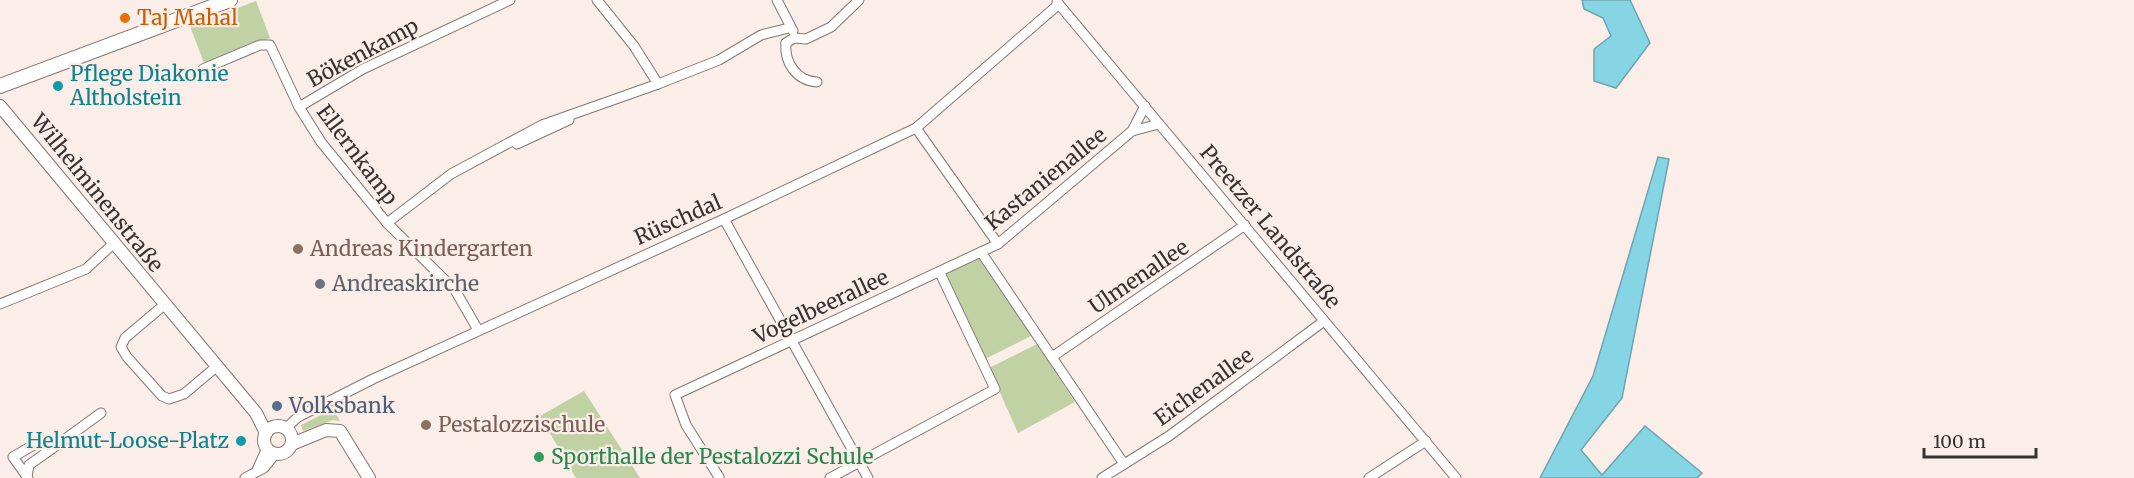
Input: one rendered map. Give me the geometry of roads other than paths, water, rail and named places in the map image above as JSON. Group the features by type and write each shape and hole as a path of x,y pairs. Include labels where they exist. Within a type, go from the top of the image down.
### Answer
{"main road":[{"path":"0,86 230,0"}],"street":[{"name":"Bökenkamp","path":"298,107 363,69 510,0"},
{"path":"597,0 634,46 658,84"},
{"path":"777,0 789,18 789,28"},
{"path":"779,32 779,39 790,41 806,39 831,27 859,0"},
{"name":"Preetzer Landstraße","path":"1057,2 1456,478"},
{"name":"Rüschdal","path":"282,433 298,417 478,330 724,219 916,128 1057,2"},
{"path":"387,223 451,174 542,125 658,84 719,60 761,35 789,28"},
{"path":"789,28 794,32 785,54 798,76 806,81 817,82"},
{"name":"Ellernkamp","path":"203,69 260,45 270,45 298,107 321,142 387,223 455,290 478,330"},
{"name":"Wilhelminenstraße","path":"0,106 216,367 256,413 282,433"},
{"name":"Kastanienallee","path":"981,252 998,244 1132,131 1145,106"},
{"name":"Kastanienallee","path":"1132,131 1159,123"},
{"path":"916,128 998,244"},
{"path":"724,219 868,478"},
{"name":"Ulmenallee","path":"1052,357 1245,225"},
{"path":"0,304 86,269 113,244"},
{"path":"981,252 1124,464"},
{"name":"Vogelbeerallee","path":"719,477 686,425 675,394 981,252"},
{"path":"830,478 995,389 940,273"},
{"path":"164,305 125,338 121,347 127,357 162,396 169,399 184,394 216,367"},
{"name":"Eichenallee","path":"1102,478 1169,436 1324,321"},
{"path":"28,477 29,465 101,413"},
{"path":"271,451 265,441 282,433 311,435 333,429 345,436 369,478"},
{"path":"271,451 285,452 282,433"},
{"path":"28,477 13,457 42,440 50,450"},
{"path":"1369,478 1426,441"},
{"path":"245,478 264,468 271,451"}],"water":[{"path":"1582,0 1630,0 1650,43 1616,88 1594,81 1594,49 1611,36 1603,18 1584,9"},
{"path":"1658,157 1669,159 1622,398 1581,450 1602,475 1645,426 1702,473 1697,478 1540,478 1593,376"}],"place":[{"name":"Taj Mahal","path":"125,18"},
{"name":"Pflege Diakonie Altholstein","path":"58,86"},
{"name":"Andreas Kindergarten","path":"298,249"},
{"name":"Andreaskirche","path":"320,284"},
{"name":"Volksbank","path":"277,406"},
{"name":"Pestalozzischule","path":"426,425"},
{"name":"Helmut-Loose-Platz","path":"241,441"},
{"name":"Sporthalle der Pestalozzi Schule","path":"539,457"}]}
